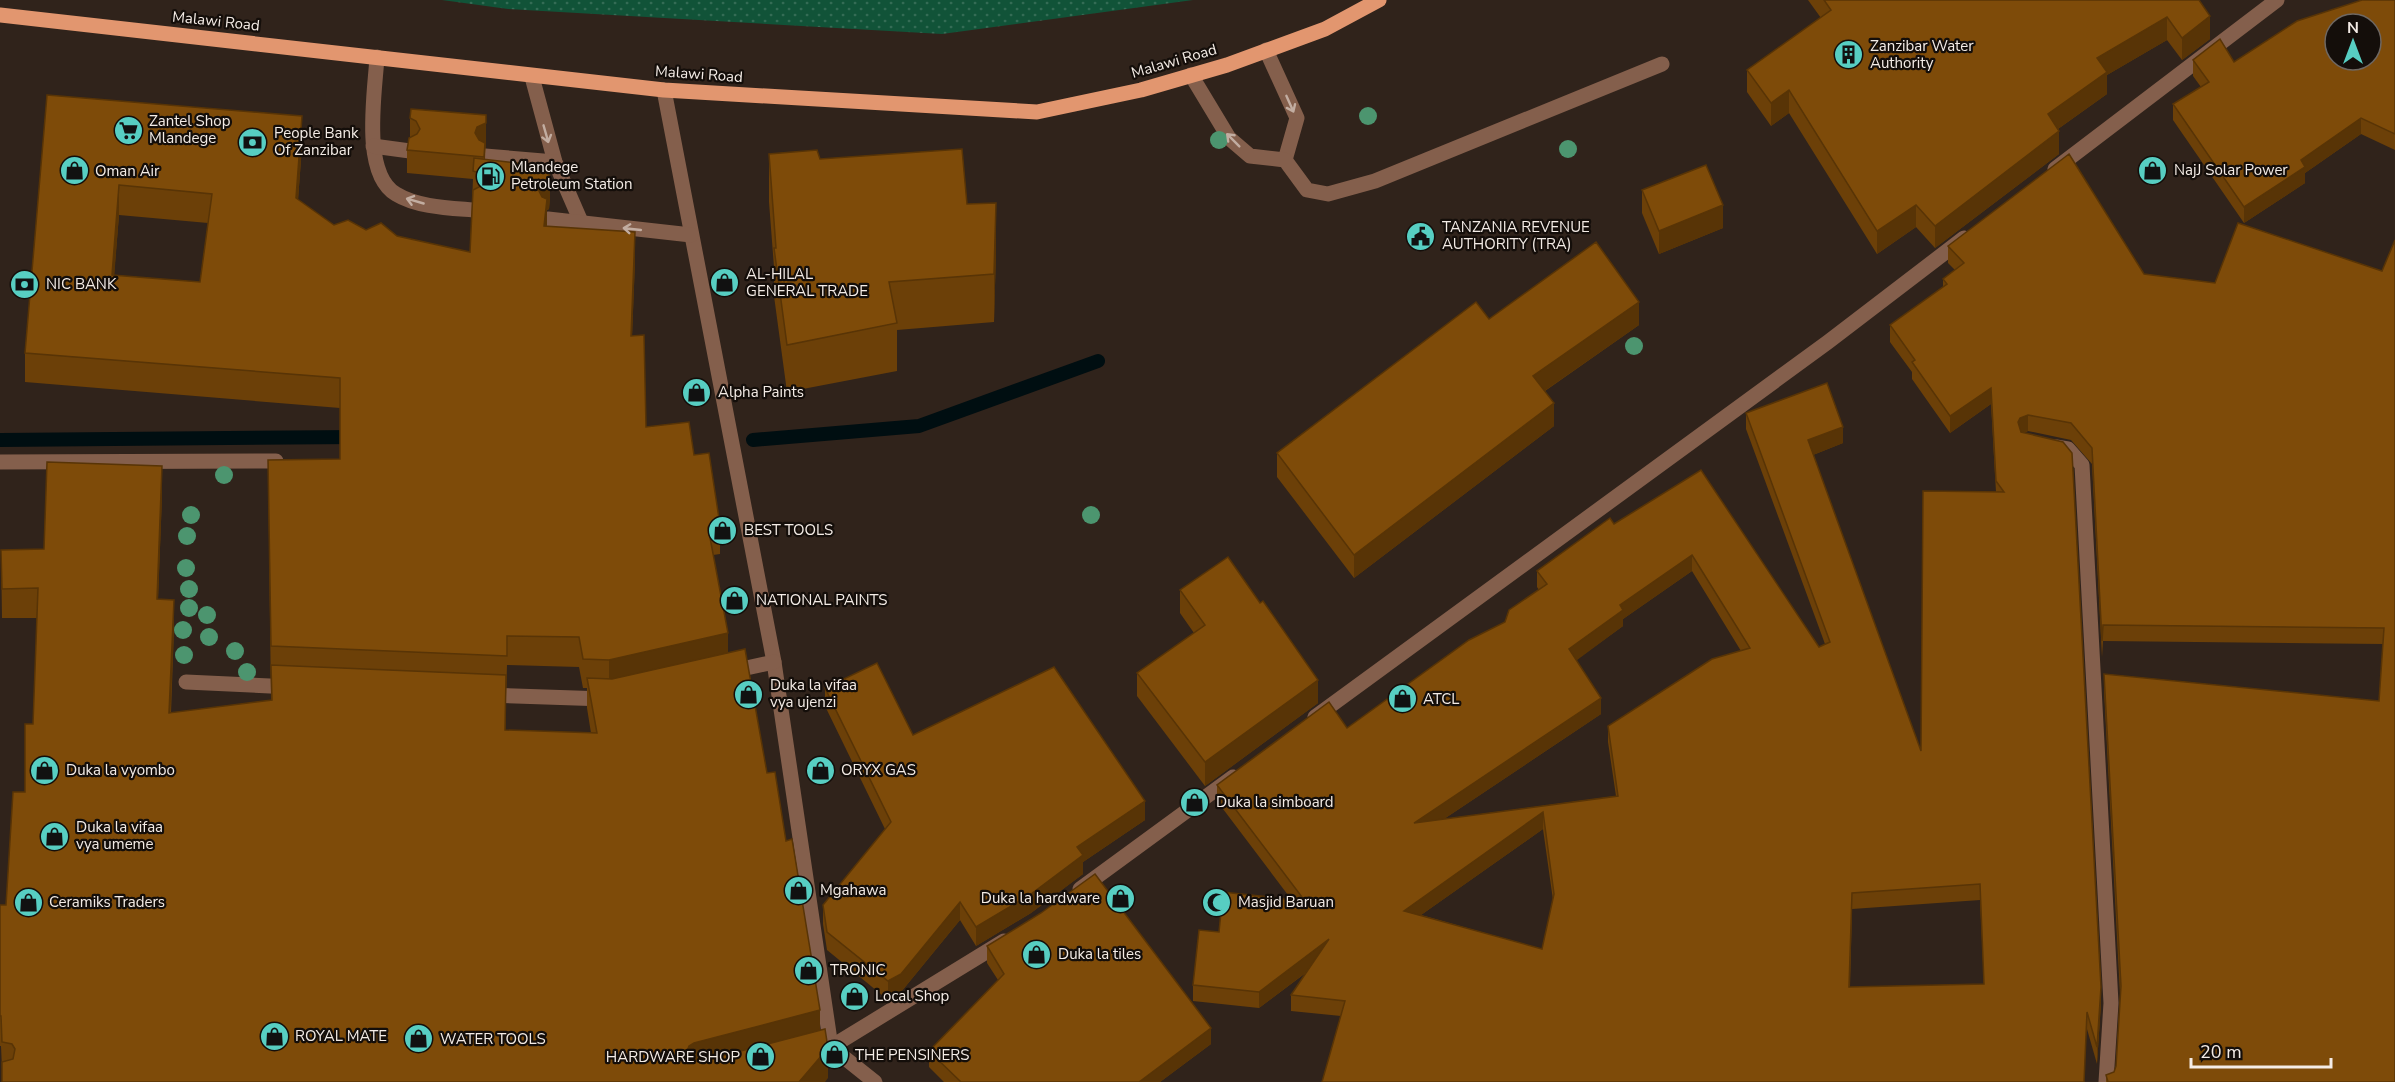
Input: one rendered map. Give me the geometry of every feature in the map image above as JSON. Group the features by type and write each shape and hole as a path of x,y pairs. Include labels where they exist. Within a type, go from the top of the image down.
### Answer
{"main road":[{"name":"Malawi Road","path":"0,15 377,57 532,77 664,90 1037,112 1142,90 1191,75 1325,29 1379,0"}],"street":[{"path":"2044,177 2277,0"},
{"path":"1266,50 1297,118 1285,160"},
{"path":"377,57 373,146 382,181 396,194 418,202 473,210"},
{"path":"1191,75 1229,138 1250,156 1285,160 1307,190 1328,194 1375,181 1662,64"},
{"path":"532,77 555,162 582,224"},
{"path":"664,90 774,662 831,1047 858,1075 875,1082"},
{"path":"373,146 410,151"},
{"path":"485,156 555,162"},
{"path":"548,219 691,235"},
{"path":"1307,723 1828,342 1978,227"},
{"path":"2037,443 2068,449 2082,465 2111,1003 2106,1082"},
{"path":"0,462 276,461"},
{"path":"716,675 774,662"},
{"path":"186,682 308,688"},
{"path":"470,694 610,699 622,696"},
{"path":"1065,900 1249,765"},
{"path":"797,1056 831,1047 1020,931"}],"green space":[{"path":"442,0 1193,0 942,34 508,9"}],"building":[{"path":"1824,0 2199,0 2210,16 2182,38 2167,17 2097,58 2107,72 2048,114 2059,131 1935,226 1916,205 1877,231 1789,90 1771,103 1747,70 1831,10"},
{"path":"2362,0 2395,0 2395,134 2361,118 2301,160 2305,167 2244,207 2173,104 2209,82 2193,60 2220,39 2234,62 2297,21 2323,13 2323,72 2383,72 2383,12 2325,12"},
{"path":"47,95 302,116 296,198 334,225 348,220 366,230 381,223 397,236 470,252 473,190 481,186 483,181 479,173 473,171 474,158 550,167 549,180 541,183 538,189 542,197 547,199 544,226 635,232 631,336 644,335 646,427 689,422 694,455 709,453 720,525 708,527 728,633 609,660 583,659 579,637 507,636 507,656 271,646 268,460 340,459 340,378 25,353","holes":["119,185 212,194 200,282 112,275"]},
{"path":"411,109 486,115 486,123 477,127 475,133 479,140 485,143 484,157 407,150 409,138 417,134 420,129 416,121 410,118"},
{"path":"962,149 967,204 996,203 994,274 889,282 897,323 787,345 774,248 776,248 769,154 817,150 820,159"},
{"path":"2069,154 2144,274 2215,283 2238,223 2382,271 2395,240 2395,1082 2108,1082 2106,1075 2114,1072 2116,1066 2121,986 2104,674 2379,701 2384,628 2103,625 2102,641 2092,448 2071,423 2028,415 2020,418 2018,422 2021,432 2063,442 2072,453 2101,987 2097,1047 2087,1012 2084,1082 1322,1082 1345,1001 1291,995 1329,939 1259,992 1193,985 1199,930 1219,932 1223,892 1305,901 1217,785 1329,702 1347,728 1469,640 1505,622 1509,610 1547,584 1537,571 1610,518 1614,524 1701,470 1819,647 1830,642 1746,413 1827,383 1843,427 1808,440 1921,751 1923,491 2004,492 1996,481 1991,388 1950,416 1912,362 1915,360 1890,325 1947,284 1943,279 1964,263 1948,246","holes":["1692,555 1750,648 1712,659 1608,726 1618,796 1414,823 1601,698 1569,649 1623,610 1620,605","1543,812 1554,894 1542,949 1404,911","1980,884 1984,984 1849,987 1852,893"]},
{"path":"1706,165 1723,205 1659,231 1642,190"},
{"path":"1596,242 1639,302 1533,376 1554,403 1354,555 1277,453 1476,302 1489,319"},
{"path":"47,462 162,466 157,599 174,600 169,713 272,700 271,665 506,675 505,730 597,733 587,678 612,679 745,649 767,773 775,772 786,841 792,839 820,1010 694,1043 689,1046 686,1054 690,1059 698,1062 825,1029 828,1048 799,1082 2,1082 2,1062 13,1059 15,1049 12,1044 2,1042 0,905 6,905 13,792 25,792 25,724 33,724 38,588 2,589 1,550 44,549"},
{"path":"1228,557 1260,603 1263,601 1318,680 1205,762 1137,673 1205,625 1180,590"},
{"path":"877,663 913,735 1054,667 1145,801 1077,847 1083,855 1031,894 976,927 960,902 901,974 888,981 827,932 823,905 891,822 825,688"},
{"path":"1095,874 1211,1028 1139,1082 961,1082 929,1051 1004,974 987,946 1041,913"}],"waterway":[{"path":"753,440 919,426 1098,361"},
{"path":"0,440 357,437"}],"place":[{"name":"Zanzibar Water Authority","path":"1849,55"},
{"name":"Zantel Shop Mlandege","path":"128,130"},
{"name":"People Bank Of Zanzibar","path":"253,142"},
{"name":"NajJ Solar Power","path":"2153,170"},
{"name":"Oman Air","path":"74,171"},
{"name":"Mlandege Petroleum Station","path":"490,176"},
{"name":"TANZANIA REVENUE AUTHORITY (TRA)","path":"1421,236"},
{"name":"AL-HILAL GENERAL TRADE","path":"725,283"},
{"name":"NIC BANK","path":"25,284"},
{"name":"Alpha Paints","path":"697,392"},
{"name":"BEST TOOLS","path":"723,530"},
{"name":"NATIONAL PAINTS","path":"735,600"},
{"name":"Duka la vifaa vya ujenzi","path":"749,694"},
{"name":"ATCL","path":"1402,699"},
{"name":"Duka la vyombo","path":"45,770"},
{"name":"ORYX GAS","path":"820,770"},
{"name":"Duka la simboard","path":"1195,802"},
{"name":"Duka la vifaa vya umeme","path":"55,836"},
{"name":"Mgahawa","path":"799,890"},
{"name":"Duka la hardware","path":"1121,898"},
{"name":"Ceramiks Traders","path":"28,902"},
{"name":"Masjid Baruan","path":"1217,902"},
{"name":"Duka la tiles","path":"1037,954"},
{"name":"TRONIC","path":"809,970"},
{"name":"Local Shop","path":"854,996"},
{"name":"ROYAL MATE","path":"274,1036"},
{"name":"WATER TOOLS","path":"419,1039"},
{"name":"THE PENSINERS","path":"834,1055"},
{"name":"HARDWARE SHOP","path":"761,1057"}]}
